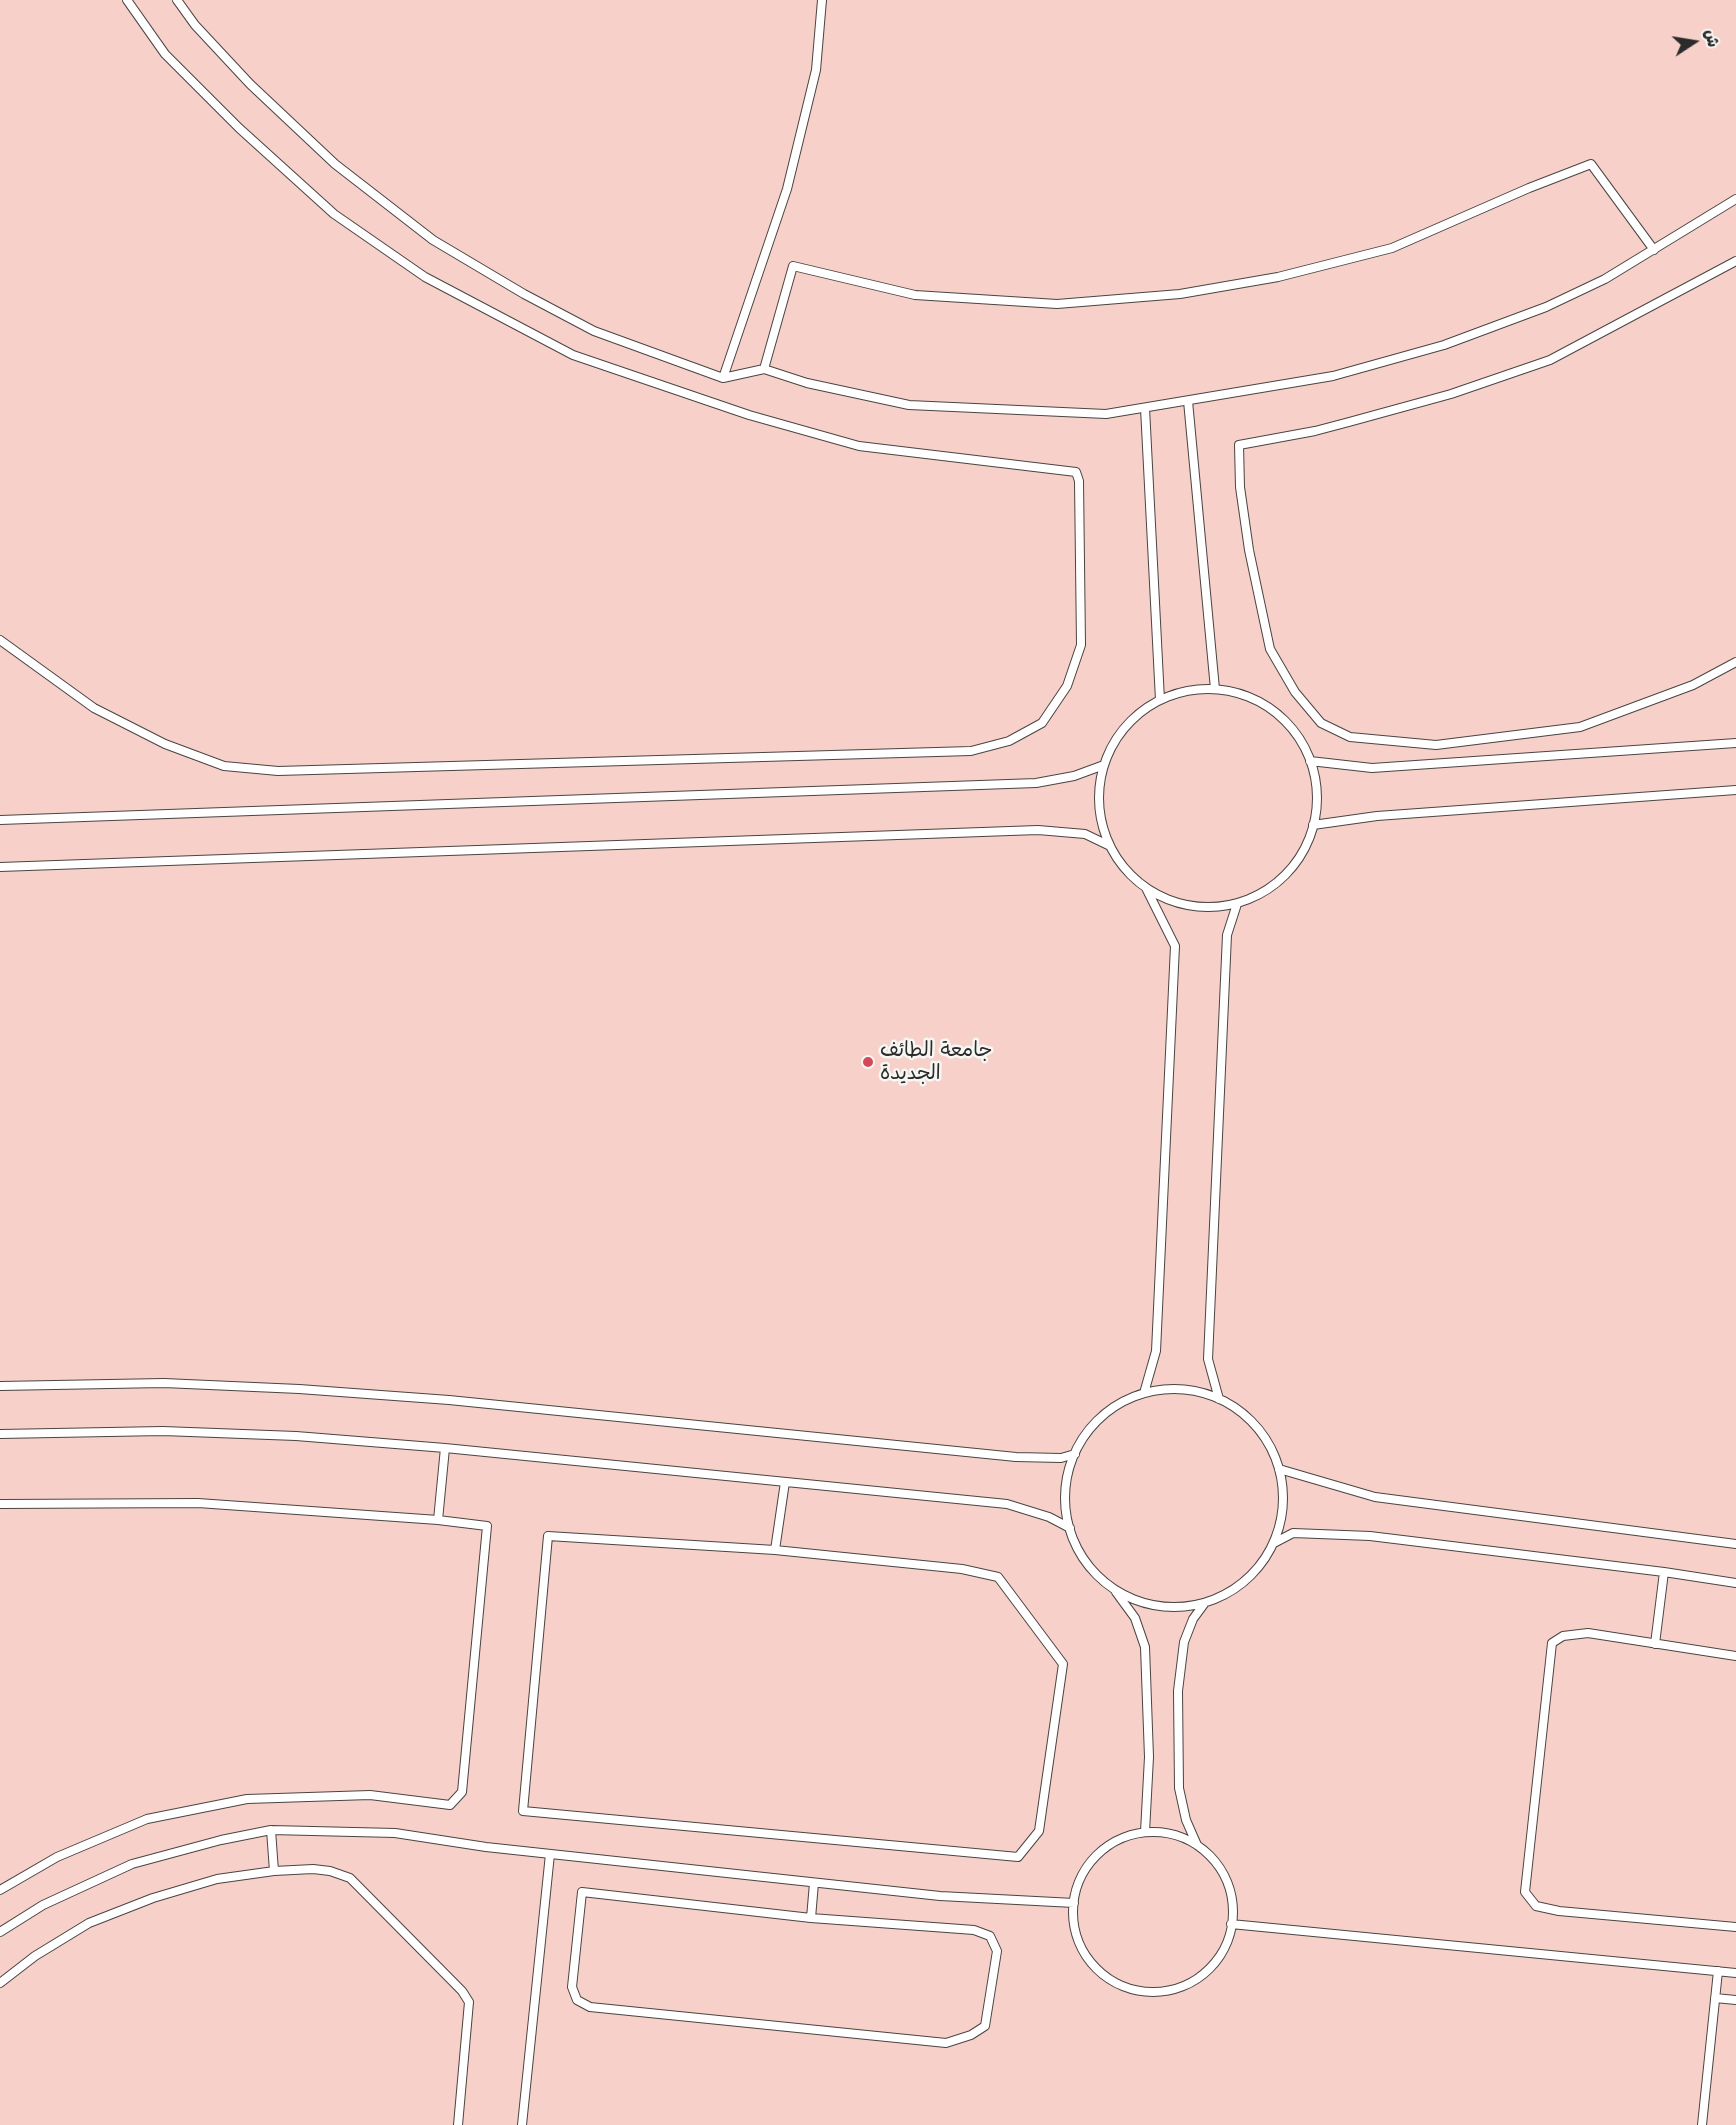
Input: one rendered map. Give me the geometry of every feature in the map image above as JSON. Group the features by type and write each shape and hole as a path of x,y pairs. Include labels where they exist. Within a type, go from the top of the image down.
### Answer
{"lane":[{"path":"0,640 94,708 165,744 225,766 278,771 971,751 1009,741 1042,723 1067,686 1081,645 1079,481 1076,472 859,446 749,415 573,355 425,277 334,214 239,128 165,54 127,0"},
{"path":"177,0 195,25 250,84 327,156 433,240 524,294 594,331 723,378 764,369 807,383 909,405 1094,414 1145,408 1333,376 1444,345 1546,307 1605,279 1736,199"},
{"path":"723,378 787,189 816,70 822,0"},
{"path":"764,369 793,266 915,295 1057,304 1180,294 1278,277 1392,248 1529,188 1591,164 1654,250"},
{"path":"1736,261 1550,360 1450,394 1341,424 1239,445 1240,487 1249,550 1270,649 1295,692 1321,723 1350,737 1436,745 1580,727 1693,685 1736,662"},
{"path":"1188,401 1215,689"},
{"path":"1145,408 1160,700"},
{"path":"1196,689 1215,689 1234,692 1269,708 1296,734 1310,761 1316,787 1313,825 1307,843 1286,875 1255,897 1238,904 1200,908 1172,901 1147,889 1132,877 1110,846 1100,809 1099,790 1104,765 1117,737 1130,722 1160,700 1196,689"},
{"path":"1310,761 1372,768 1736,742"},
{"path":"0,820 1036,783 1074,776 1104,765"},
{"path":"1313,825 1377,816 1736,790"},
{"path":"0,867 1038,830 1084,834 1110,846"},
{"path":"1144,1393 1156,1351 1175,946 1147,889"},
{"path":"1219,1399 1208,1359 1227,935 1238,904"},
{"path":"0,1386 164,1383 299,1389 449,1400 1025,1458 1061,1458 1075,1454"},
{"path":"1113,1589 1139,1601 1167,1608 1204,1604 1238,1587 1264,1560 1274,1543 1283,1506 1279,1469 1263,1434 1250,1420 1219,1399 1182,1389 1144,1393 1119,1405 1096,1422 1075,1454 1066,1490 1070,1528 1086,1563 1113,1589 1135,1618 1144,1647 1149,1757 1145,1832"},
{"path":"0,1434 163,1431 296,1436 445,1448 1007,1504 1049,1517 1070,1528"},
{"path":"438,1520 445,1448"},
{"path":"1279,1469 1375,1497 1736,1544"},
{"path":"776,1550 785,1482"},
{"path":"0,1504 198,1503 438,1520 487,1526 462,1792 450,1805 370,1795 247,1799 147,1820 57,1857 0,1890"},
{"path":"1274,1543 1293,1533 1314,1532 1664,1572 1736,1584"},
{"path":"548,1536 776,1550 962,1569 998,1577 1063,1664 1039,1831 1018,1857 523,1811 548,1536"},
{"path":"1655,1644 1664,1572"},
{"path":"1197,1845 1172,1834 1145,1832 1118,1840 1096,1856 1080,1879 1074,1903 1076,1934 1088,1958 1098,1969 1120,1985 1147,1991 1175,1989 1200,1976 1219,1957 1231,1924 1232,1904 1224,1877 1217,1865 1197,1845 1186,1820 1179,1788 1178,1691 1184,1642 1193,1619 1204,1604"},
{"path":"1736,1656 1588,1633 1563,1636 1551,1643 1525,1892 1536,1906 1559,1911 1736,1928"},
{"path":"0,1932 43,1905 132,1864 221,1840 271,1830 395,1833 550,1854 940,1896 1074,1903"},
{"path":"271,1830 274,1871"},
{"path":"522,2125 550,1854"},
{"path":"0,1983 34,1956 89,1923 217,1878 313,1869 350,1878 462,1991 470,2002 458,2125"},
{"path":"811,1918 814,1883"},
{"path":"582,1893 811,1918 974,1930 990,1935 997,1951 986,2026 971,2036 946,2043 608,2010 590,2007 577,2000 572,1987 582,1893"},
{"path":"1231,1924 1736,1972"},
{"path":"1702,2125 1718,1971"},
{"path":"1715,1998 1736,2000"}],"shaded area":[{"name":"جامعة الطائف الجديدة","path":"0,0 1736,0 1736,2125 0,2125"}],"place":[{"name":"جامعة الطائف الجديدة","path":"868,1062"}]}
